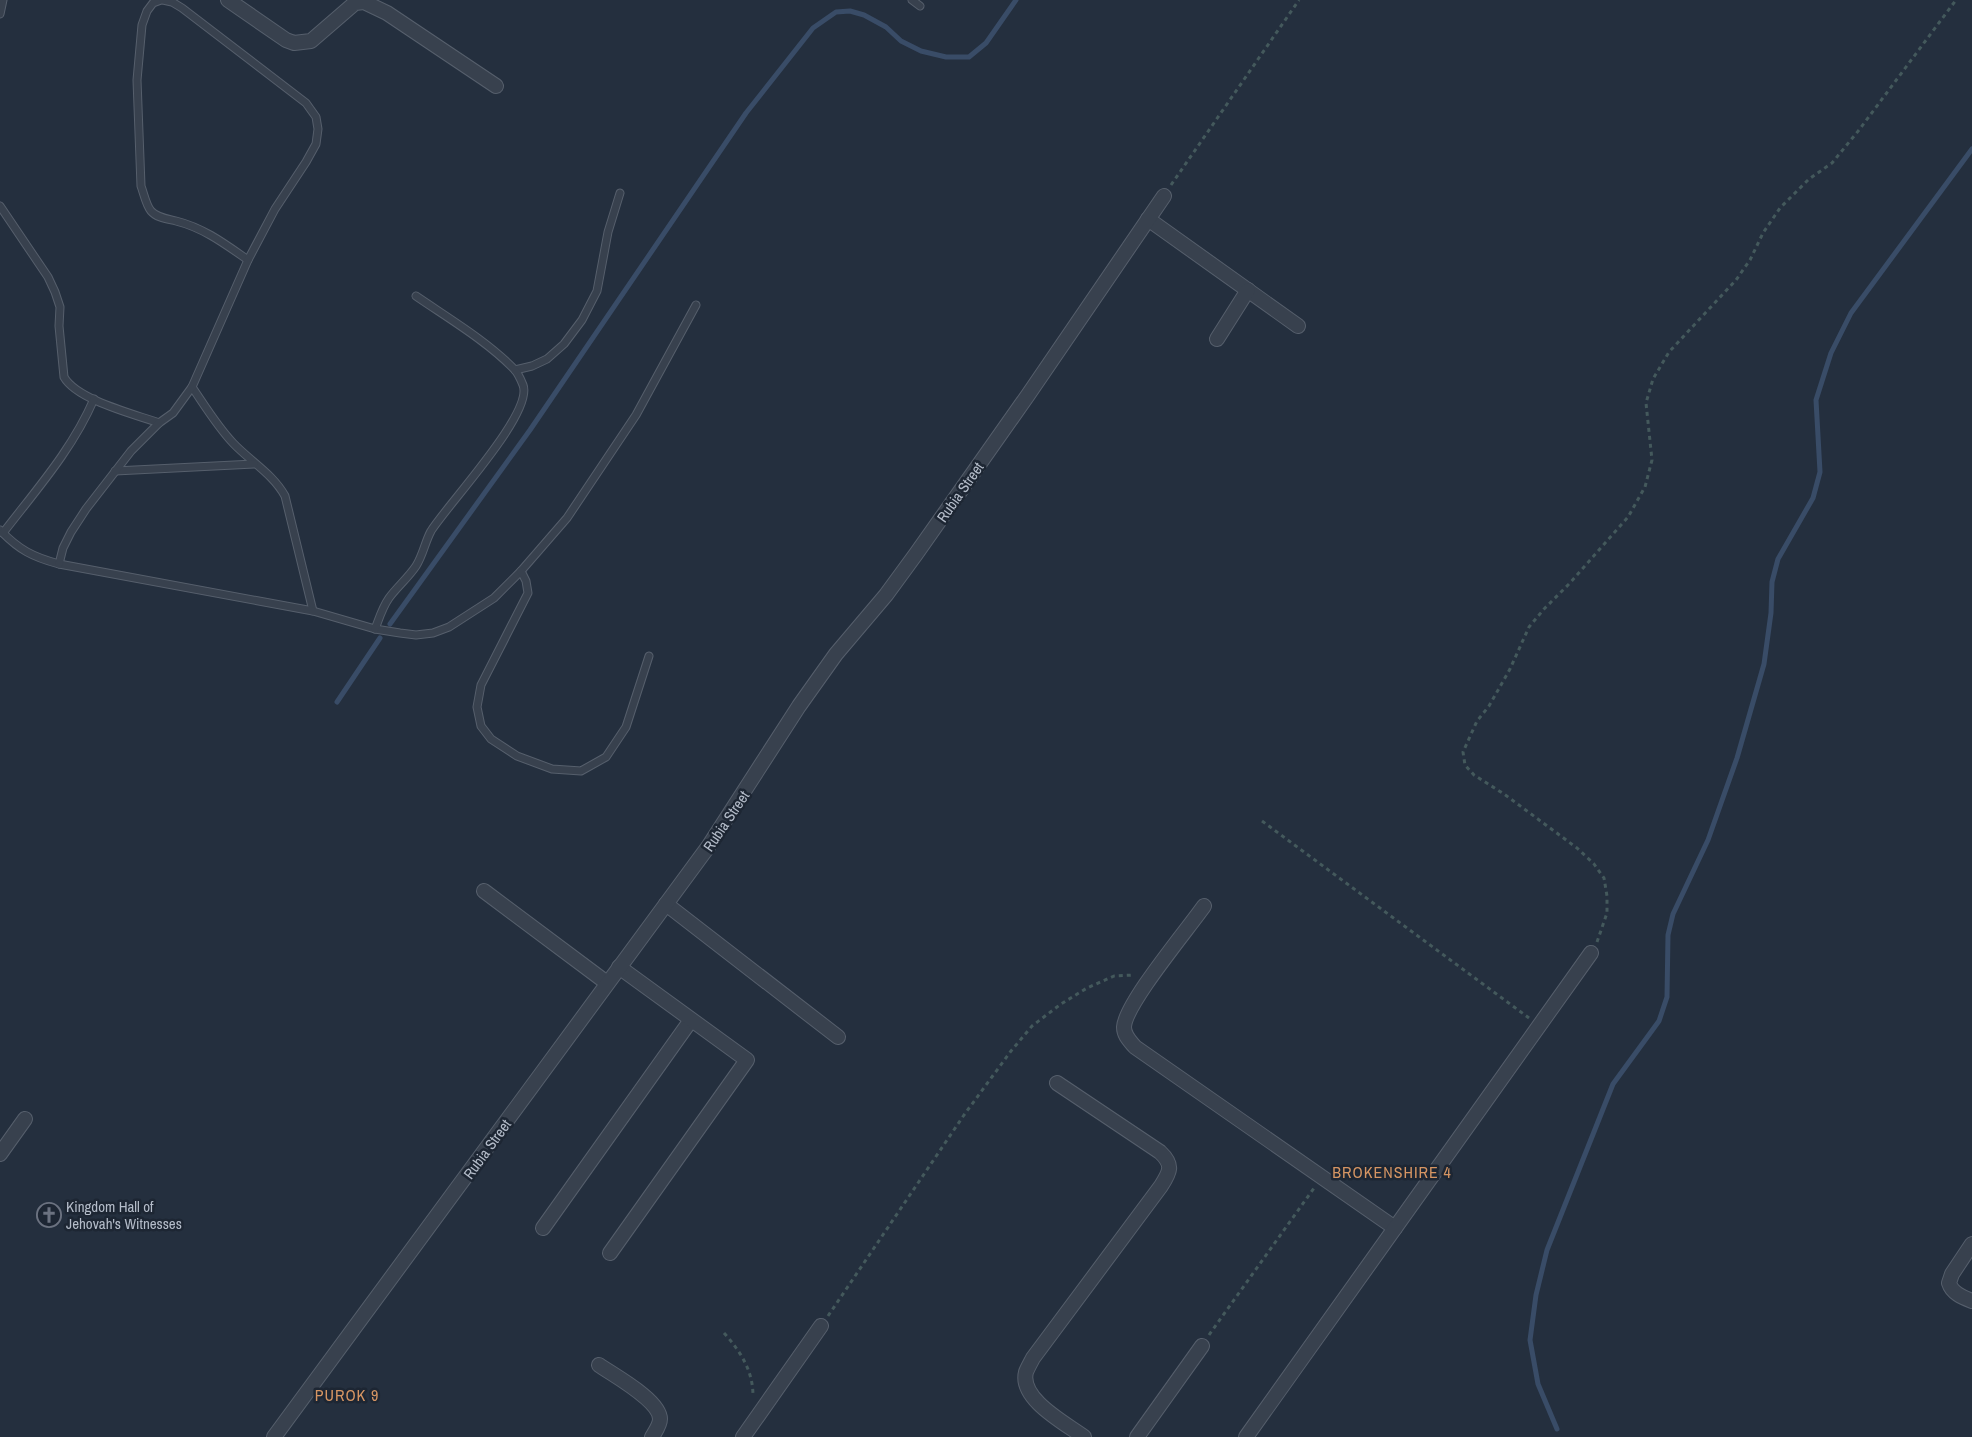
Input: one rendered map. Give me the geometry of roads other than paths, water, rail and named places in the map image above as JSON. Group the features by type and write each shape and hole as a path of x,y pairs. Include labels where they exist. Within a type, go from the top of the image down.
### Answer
{"street":[{"path":"228,0 286,40 303,43 311,41 355,3 364,2 387,14 496,86"},
{"name":"Rubia Street","path":"274,1437 440,1214 732,812 799,706 836,654 886,595 916,554 997,440 1164,196"},
{"path":"1148,219 1298,326"},
{"path":"1217,339 1248,290"},
{"path":"484,891 607,983"},
{"path":"666,904 838,1037"},
{"path":"1204,906 1137,997 1127,1015 1124,1029 1127,1038 1135,1047 1395,1228"},
{"path":"1246,1437 1591,953"},
{"path":"610,1253 747,1060 619,967"},
{"path":"543,1228 691,1020"},
{"path":"1057,1082 1160,1152 1167,1158 1170,1165 1168,1176 1033,1358 1026,1373 1027,1388 1034,1400 1084,1437"},
{"path":"0,1154 25,1119"},
{"path":"1972,1244 1952,1274 1949,1282 1952,1290 1972,1300"},
{"path":"743,1437 821,1326"},
{"path":"1136,1437 1202,1346"},
{"path":"599,1365 647,1398 656,1408 660,1418 657,1429 652,1437"}],"lane":[{"path":"0,14 2,0"},
{"path":"59,564 63,548 71,532 115,472 131,451 159,423 173,413 192,387 248,260 275,209 316,144 318,129 316,117 306,104 182,8 172,2 162,0 153,3 142,25 137,80 142,186 145,200 152,212 163,218 184,223 210,234 248,260"},
{"path":"912,0 920,6"},
{"path":"515,370 532,366 547,359 564,344 582,320 597,291 608,232 620,193"},
{"path":"0,206 48,277 55,292 60,307 59,326 64,377 68,383 77,392 159,423"},
{"path":"375,629 389,598 405,581 417,564 430,532 473,479 508,428 522,403 524,388 515,370 493,351 416,296"},
{"path":"94,399 85,420 60,460 1,532 26,553 59,564 313,611 375,629 416,635 433,634 449,628 494,598 521,571 567,518 636,415 696,305"},
{"path":"192,387 227,436 254,464 279,485 285,496 313,611"},
{"path":"115,472 254,464"},
{"path":"521,571 526,581 528,593 481,685 477,707 481,726 491,739 517,756 552,769 581,771 606,757 626,727 649,656"}],"waterway":[{"path":"390,624 530,430 746,113 813,28 836,12 850,11 864,15 886,27 901,41 921,51 946,57 969,57 986,43 1016,0"},
{"path":"1557,1429 1538,1384 1530,1340 1536,1295 1547,1250 1613,1084 1659,1021 1667,997 1668,935 1673,914 1708,840 1737,758 1764,664 1771,613 1772,582 1778,559 1813,498 1820,472 1816,400 1831,353 1851,313 1972,149"},
{"path":"337,702 380,638"}],"place":[{"name":"Kingdom Hall of Jehovah's Witnesses","path":"49,1215"}],"district":[{"name":"BROKENSHIRE 4","path":"1392,1172"},
{"name":"PUROK 9","path":"347,1395"}]}
